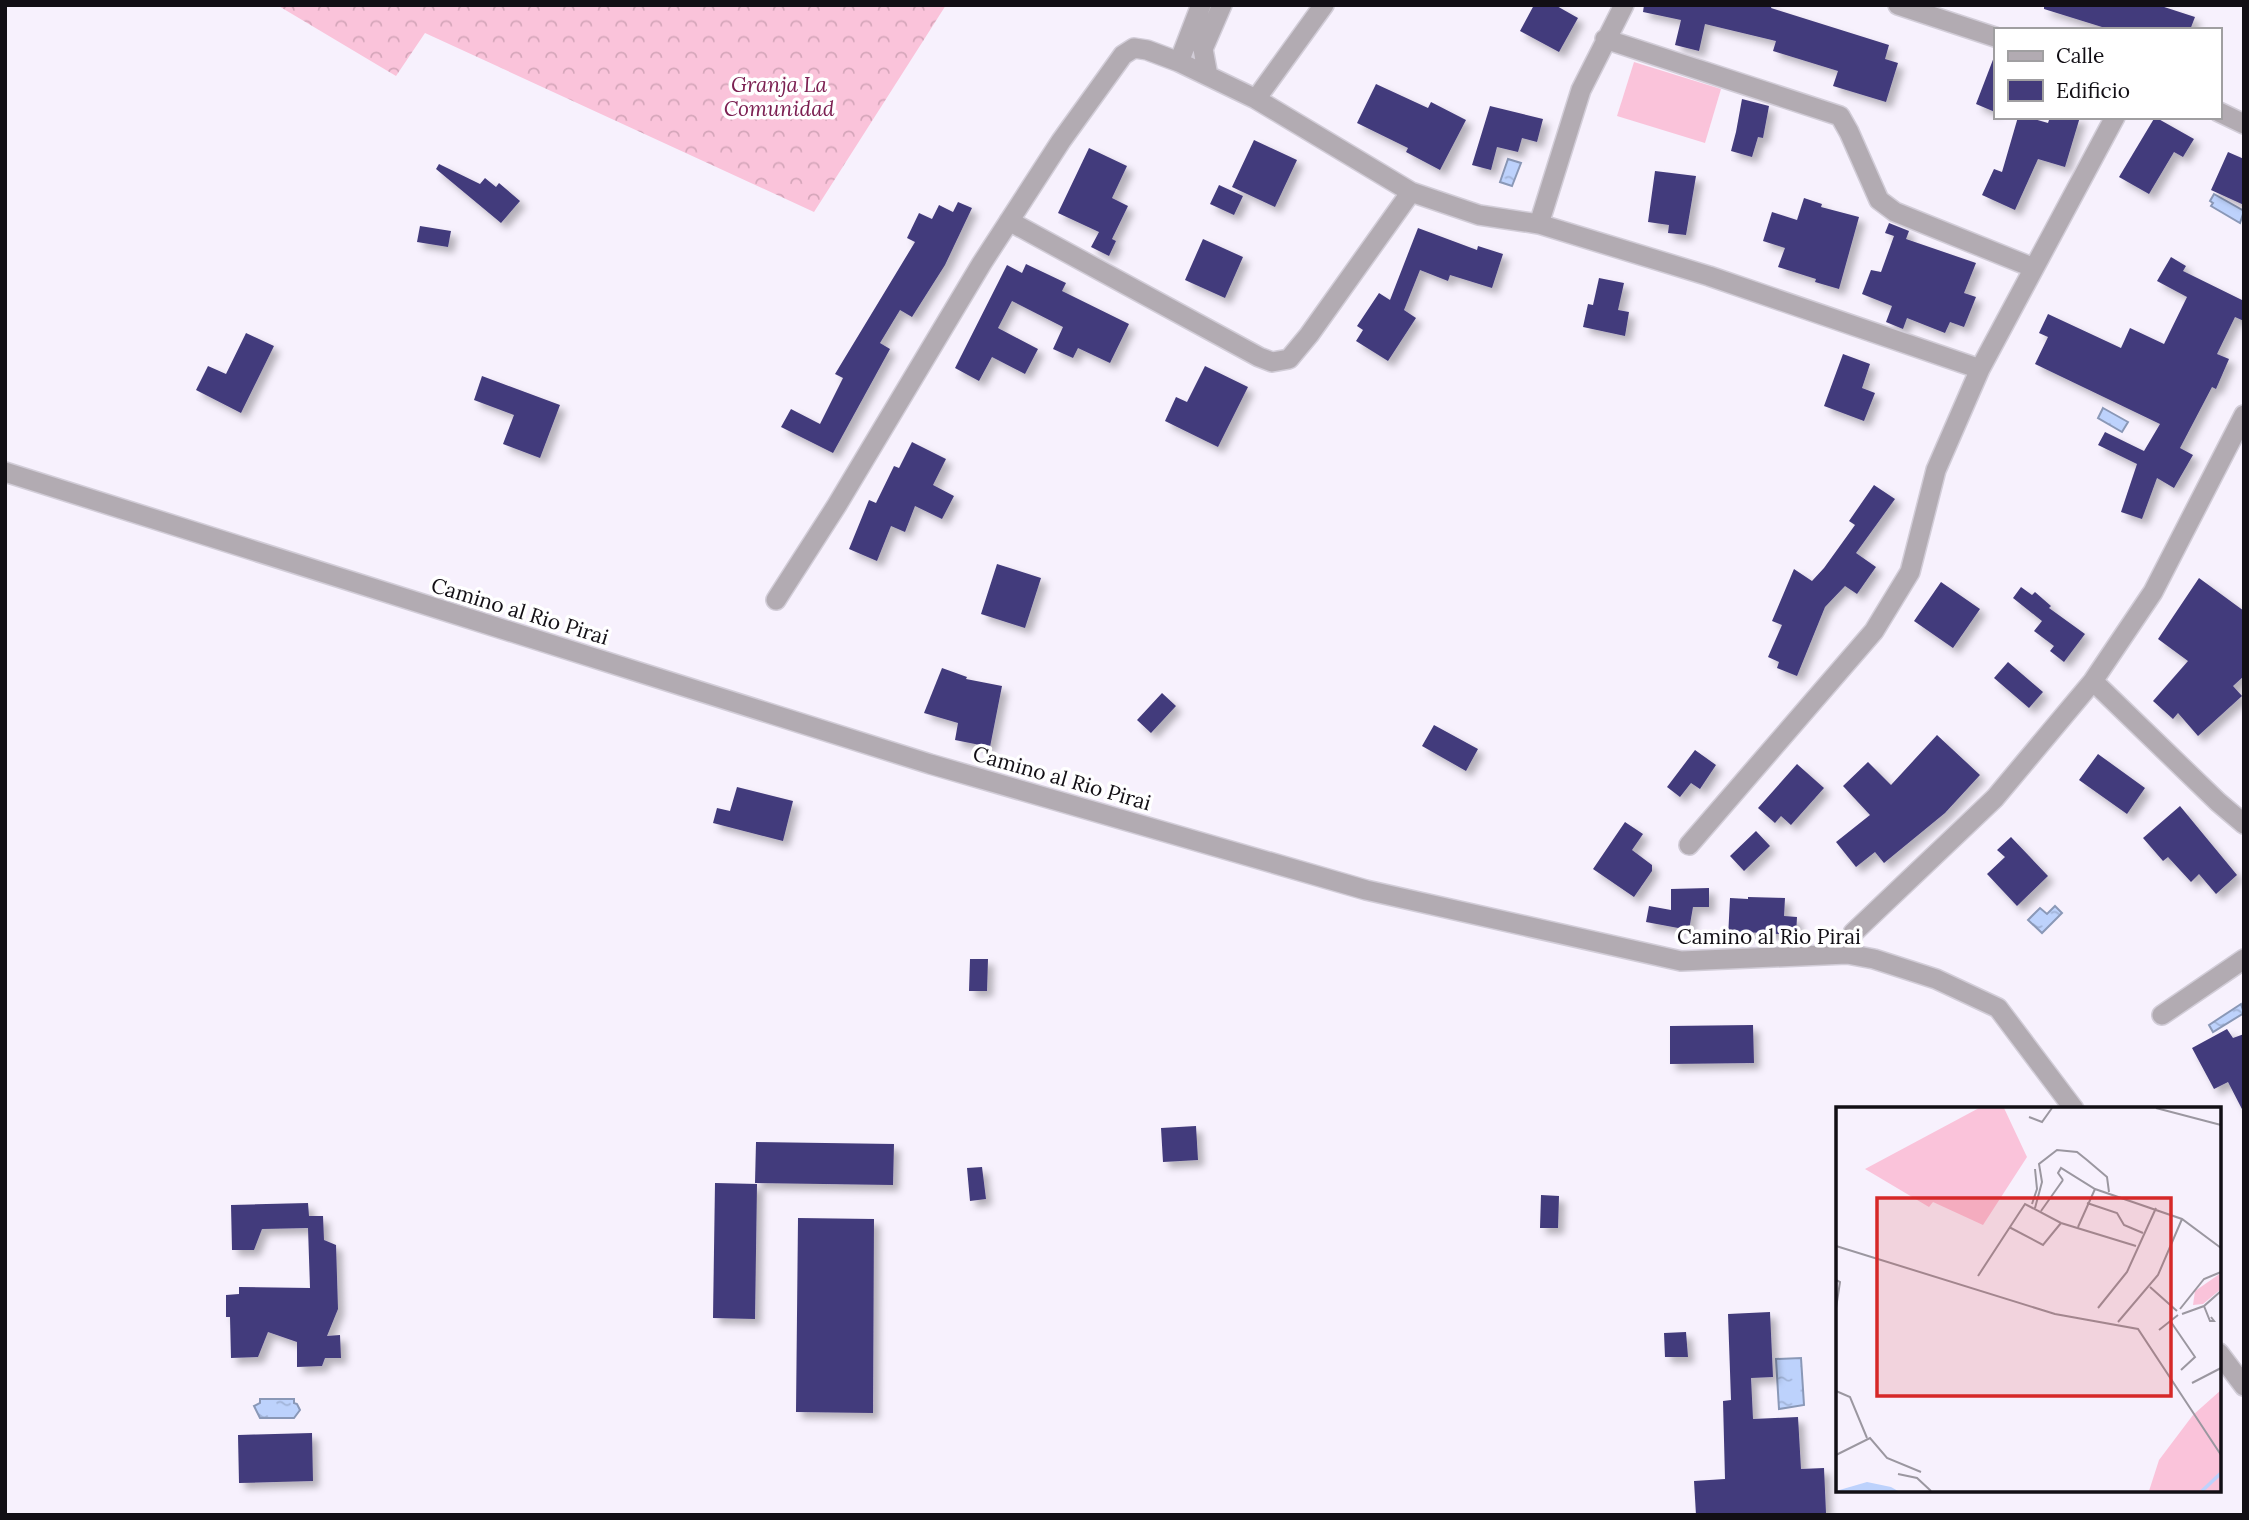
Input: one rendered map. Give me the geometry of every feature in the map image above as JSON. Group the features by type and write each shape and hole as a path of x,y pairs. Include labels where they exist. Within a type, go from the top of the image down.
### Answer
{"street":[{"path":"1179,62 1200,5"},
{"path":"1208,76 1203,49 1222,5"},
{"path":"1256,99 1324,5"},
{"path":"1539,224 1581,90 1624,5"},
{"path":"1898,5 1994,37"},
{"path":"1605,39 1840,116 1879,200 1895,212 2034,268"},
{"path":"776,600 837,505 1009,221 1061,141 1123,55 1134,48 1179,62 1256,99 1411,192 1479,215 1539,224 1709,275 1980,369"},
{"path":"2221,113 2244,124"},
{"path":"1689,845 1874,631 1910,572 1936,470 1980,369 2114,119"},
{"path":"1009,221 1259,358 1272,362 1289,359 1309,335 1411,192"},
{"path":"1847,954 1853,933 1995,798 2093,681 2153,592 2244,415"},
{"name":"Camino al Rio Pirai","path":"5,472 930,764 1366,890 1681,961 1847,954 1874,959 1936,979 1998,1008 2072,1107"},
{"path":"2093,681 2244,824"},
{"path":"2162,1015 2244,959"},
{"path":"2221,1356 2244,1386"}],"green space":[{"name":"Granja La Comunidad","path":"277,5 946,5 814,212 425,33 396,76"},
{"path":"1634,62 1721,89 1705,143 1617,116"}],"water":[{"path":"1508,159 1521,163 1512,186 1500,182"},
{"path":"2214,194 2244,211 2240,223 2211,206 2213,203 2210,201"},
{"path":"2103,408 2128,422 2122,432 2098,418"},
{"path":"2055,906 2062,913 2042,933 2028,920 2040,908 2047,914"},
{"path":"2241,1004 2244,1013 2213,1032 2209,1025"},
{"path":"1801,1358 1804,1405 1779,1409 1776,1359"},
{"path":"260,1399 294,1399 300,1410 294,1418 260,1418 254,1406 260,1403"}],"building":[{"path":"1534,5 1555,5 1578,18 1559,52 1520,31"},
{"path":"1644,5 1772,5 1771,8 1889,45 1885,59 1898,63 1886,102 1833,86 1838,71 1773,51 1776,41 1705,24 1699,51 1675,45 1681,20 1643,12"},
{"path":"2044,5 2158,5 2195,17 2191,28 2102,28 2044,9"},
{"path":"1994,57 1994,112 1976,104"},
{"path":"1376,84 1428,108 1431,102 1466,120 1440,170 1406,152 1408,148 1357,123"},
{"path":"1742,99 1769,106 1763,138 1758,137 1752,157 1731,151"},
{"path":"1490,106 1543,119 1537,142 1522,138 1518,152 1497,147 1491,170 1472,165"},
{"path":"2017,119 2034,119 2048,123 2049,119 2079,119 2065,167 2038,159 2015,210 1982,195 1994,169 2002,172"},
{"path":"2154,119 2159,119 2194,139 2183,157 2174,152 2149,194 2119,177"},
{"path":"1254,140 1297,160 1275,207 1232,187"},
{"path":"1089,148 1127,166 1112,198 1128,206 1112,239 1116,241 1109,256 1091,247 1099,232 1058,213"},
{"path":"2228,152 2244,159 2244,205 2211,190"},
{"path":"439,164 480,184 485,178 496,187 499,183 520,201 501,223 436,169"},
{"path":"1655,171 1696,176 1686,235 1668,233 1669,225 1648,222"},
{"path":"1219,185 1243,196 1234,215 1210,204"},
{"path":"1804,198 1822,204 1821,207 1859,217 1839,289 1778,267 1785,248 1763,241 1772,212 1797,220"},
{"path":"958,202 972,208 945,265 912,317 900,310 880,343 890,349 833,453 781,427 791,409 820,424 843,378 835,374 915,242 907,238 919,213 932,219 939,205 953,212"},
{"path":"1889,223 1909,231 1906,239 1976,263 1964,293 1976,297 1964,327 1950,322 1945,333 1907,318 1903,329 1886,322 1892,306 1862,294 1871,270 1881,272 1894,236 1885,233"},
{"path":"420,226 451,231 448,247 417,242"},
{"path":"1418,228 1477,250 1478,246 1503,254 1492,288 1450,275 1448,281 1420,270 1404,310 1416,318 1388,361 1356,341 1363,330 1357,326 1379,293 1390,300"},
{"path":"1203,239 1243,257 1225,298 1185,280"},
{"path":"2171,257 2186,266 2183,271 2244,301 2244,321 2235,317 2217,354 2229,359 2216,389 2212,387 2180,448 2193,455 2174,488 2157,478 2142,519 2121,512 2137,464 2098,445 2105,432 2144,451 2160,424 2035,364 2048,337 2039,333 2048,314 2121,348 2130,328 2164,344 2187,297 2157,281"},
{"path":"1026,264 1066,283 1062,291 1129,324 1110,363 1078,348 1073,358 1053,349 1063,327 1012,301 998,328 1038,349 1025,374 992,357 979,381 955,368 1007,265 1022,273"},
{"path":"1599,278 1624,283 1618,310 1629,312 1625,336 1583,327 1588,304 1593,305"},
{"path":"246,333 274,346 241,413 196,390 208,366 226,374"},
{"path":"1843,354 1870,364 1862,388 1875,393 1864,421 1824,406"},
{"path":"1205,366 1248,387 1218,447 1165,421 1176,397 1187,402"},
{"path":"482,376 560,405 540,458 503,444 514,415 474,400"},
{"path":"912,442 946,459 933,485 954,496 942,519 915,506 905,532 891,526 877,561 849,549 869,500 876,503 894,466 899,468"},
{"path":"1874,485 1895,499 1856,553 1876,567 1857,594 1845,586 1825,607 1797,676 1777,668 1779,662 1768,657 1782,625 1772,621 1794,569 1812,581 1855,525 1849,521"},
{"path":"997,564 1041,578 1025,628 981,614"},
{"path":"2199,578 2244,611 2244,676 2233,686 2242,696 2198,736 2178,713 2173,719 2153,701 2188,661 2158,639"},
{"path":"1941,582 1980,609 1953,648 1914,621"},
{"path":"2021,587 2032,595 2035,592 2051,606 2049,608 2085,634 2064,662 2050,651 2054,646 2034,631 2042,621 2013,598"},
{"path":"2008,662 2043,692 2029,708 1994,678"},
{"path":"942,668 967,677 966,679 1002,686 990,747 955,740 958,723 924,713"},
{"path":"1162,693 1176,706 1151,733 1137,720"},
{"path":"1434,725 1478,749 1466,771 1422,746"},
{"path":"1937,735 1980,775 1945,813 1884,863 1875,852 1856,867 1836,842 1870,815 1843,786 1868,762 1891,785"},
{"path":"1695,750 1716,765 1700,789 1691,783 1680,797 1667,787"},
{"path":"2098,754 2145,788 2127,814 2079,780"},
{"path":"1797,764 1824,788 1791,825 1781,816 1775,823 1758,808"},
{"path":"737,787 793,801 783,841 713,823 717,808 730,811"},
{"path":"2180,806 2237,875 2216,894 2199,874 2191,882 2168,857 2163,861 2143,838"},
{"path":"1625,822 1643,834 1632,850 1652,865 1652,871 1634,897 1593,869"},
{"path":"1756,831 1770,846 1744,871 1730,856"},
{"path":"2011,837 2048,876 2017,906 1987,874 2005,857 1997,850"},
{"path":"1709,888 1709,907 1693,907 1689,930 1646,922 1649,906 1671,910 1671,889"},
{"path":"1730,898 1785,898 1784,916 1797,917 1796,935 1745,932 1744,938 1728,938"},
{"path":"970,959 988,959 987,991 969,991"},
{"path":"1753,1025 1754,1063 1670,1064 1670,1026"},
{"path":"2227,1029 2233,1038 2244,1034 2244,1113 2228,1082 2214,1089 2192,1048"},
{"path":"1196,1126 1198,1160 1163,1162 1161,1128"},
{"path":"756,1142 894,1144 893,1185 755,1183"},
{"path":"982,1167 986,1199 970,1201 967,1168"},
{"path":"715,1183 757,1184 755,1319 713,1318"},
{"path":"1541,1195 1559,1196 1558,1228 1540,1228"},
{"path":"308,1203 309,1216 323,1216 324,1240 336,1245 338,1309 327,1336 340,1335 341,1358 325,1358 322,1366 297,1367 297,1342 268,1332 258,1357 231,1358 230,1317 226,1317 226,1295 239,1294 239,1287 310,1288 308,1228 262,1229 254,1250 232,1250 231,1205"},
{"path":"798,1218 874,1219 873,1413 796,1412"},
{"path":"1770,1312 1773,1377 1751,1378 1753,1419 1798,1417 1801,1469 1824,1468 1826,1513 1696,1515 1694,1481 1725,1479 1723,1401 1731,1400 1728,1314"},
{"path":"1686,1332 1688,1357 1665,1357 1664,1333"},
{"path":"312,1433 313,1481 239,1483 238,1435"}]}
